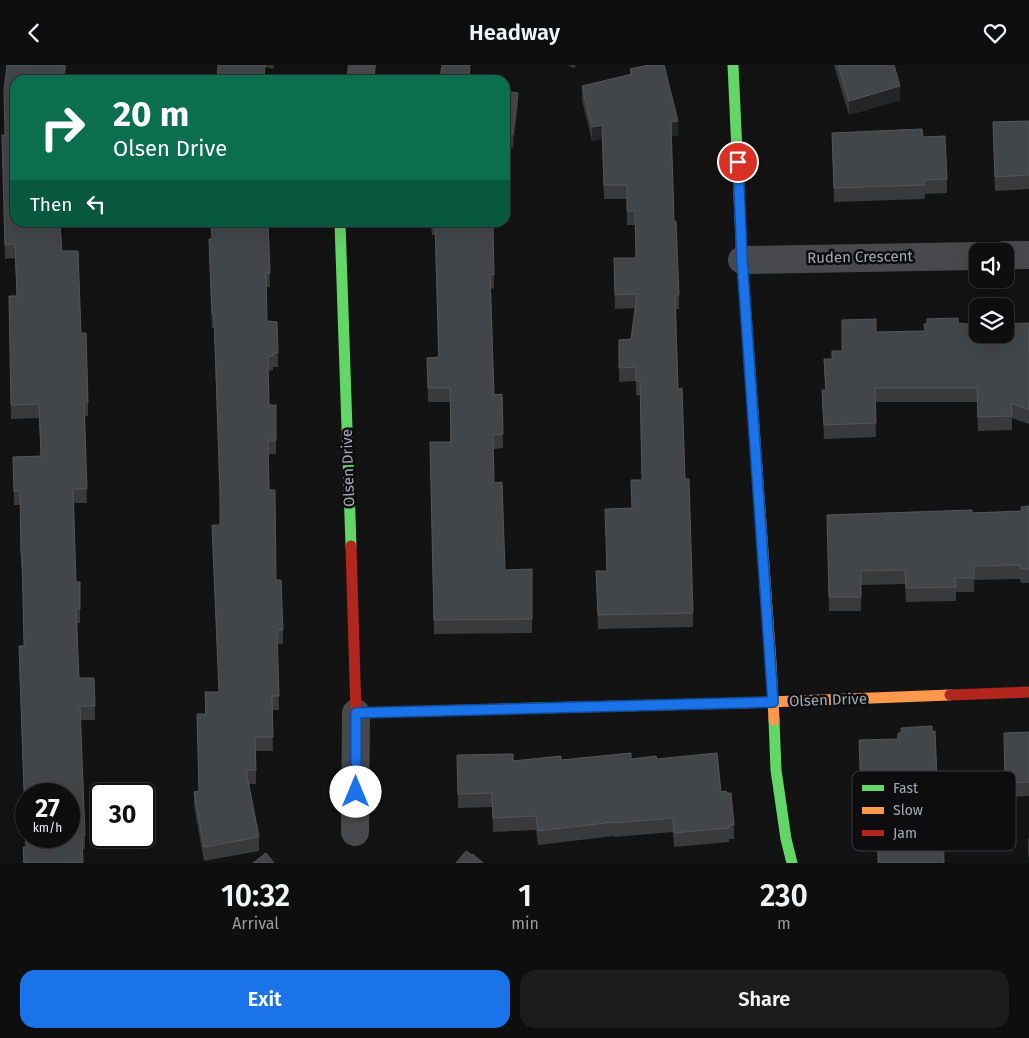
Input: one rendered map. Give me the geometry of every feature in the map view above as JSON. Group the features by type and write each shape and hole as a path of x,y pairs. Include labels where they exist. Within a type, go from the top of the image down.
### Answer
{"street":[{"path":"733,65 742,260 773,702 776,770 786,839 792,863"},
{"name":"Olsen Drive","path":"340,227 356,713 355,832"},
{"path":"1014,255 1029,255"},
{"name":"Ruden Crescent","path":"742,260 969,256"},
{"name":"Olsen Drive","path":"356,713 773,702 1029,692"}],"building":[{"path":"7,65 65,65 64,75 10,75 10,227 60,227 62,251 78,251 81,333 86,333 88,402 84,402 87,489 73,489 76,582 80,582 80,609 76,609 79,678 94,678 95,706 80,706 85,835 82,835 83,863 24,863 23,848 80,848 80,783 24,783 19,646 24,646 20,491 14,491 13,457 41,456 39,404 11,405 9,296 17,296 15,244 5,245 2,135 5,135 4,90"},
{"path":"218,65 265,65 264,75 217,75"},
{"path":"442,65 470,65 469,75 441,75"},
{"path":"649,65 664,65 678,121 671,122 674,221 676,221 679,295 675,295 678,389 682,388 685,479 689,479 693,613 598,615 596,571 607,571 605,509 632,508 631,480 642,480 640,381 636,381 636,367 619,368 619,340 631,339 637,294 615,295 614,258 636,258 635,211 627,211 627,185 604,185 602,125 592,127 582,86 632,74 630,69"},
{"path":"838,65 894,65 900,86 849,101"},
{"path":"510,92 518,93 513,134 510,134"},
{"path":"1029,121 1029,175 995,177 993,122"},
{"path":"922,129 923,137 945,136 947,179 924,180 925,185 834,188 832,133"},
{"path":"211,227 268,227 270,273 266,273 267,321 277,322 278,353 273,353 273,356 268,357 269,405 276,405 276,440 268,440 269,490 275,490 276,580 281,580 283,630 277,630 279,696 272,696 273,737 255,737 256,770 246,770 259,837 204,847 194,792 199,791 197,714 206,714 205,692 219,692 212,525 220,525 220,491 214,314 212,314 209,239 212,239"},
{"path":"435,227 493,227 494,275 490,274 494,395 502,394 503,434 493,435 494,483 502,482 505,570 532,569 532,619 434,620 430,442 451,442 450,388 428,388 427,358 439,357"},
{"path":"958,318 958,323 969,324 969,343 1014,343 1014,324 1029,323 1029,410 1011,403 1012,416 978,417 977,388 875,388 876,423 824,425 822,390 826,390 824,359 832,359 832,351 842,351 842,320 876,319 876,332 925,331 924,324 927,324 927,319"},
{"path":"1029,506 1029,569 1021,569 1020,565 974,566 974,578 955,578 956,587 906,588 905,570 861,571 861,597 829,597 827,515 972,510 972,513 1022,511 1021,507"},
{"path":"932,726 932,731 935,731 937,771 860,771 859,740 898,739 898,733 901,733 901,728"},
{"path":"1029,732 1029,782 1016,783 1016,771 1005,771 1004,733"},
{"path":"631,753 631,759 656,756 657,759 717,753 721,792 731,793 734,825 729,825 729,828 674,833 673,818 614,822 538,831 536,816 493,818 492,793 458,794 457,755 513,754 513,761 561,756 561,760"},
{"path":"466,851 473,854 483,863 456,863"},
{"path":"878,851 944,851 944,863 878,863"},
{"path":"266,853 274,863 253,863"}],"traffic: fast":[{"path":"733,65 742,260 753,413"},
{"path":"340,227 351,546"},
{"path":"502,709 742,703"},
{"path":"774,720 776,770 786,839 792,863"}],"traffic: slow":[{"path":"753,413 774,720"},
{"path":"742,703 950,695"}],"traffic: jam":[{"path":"351,546 356,713 502,709"},
{"path":"950,695 1029,692"}],"route":[{"path":"356,792 356,713 773,702 742,260 738,162"}]}
